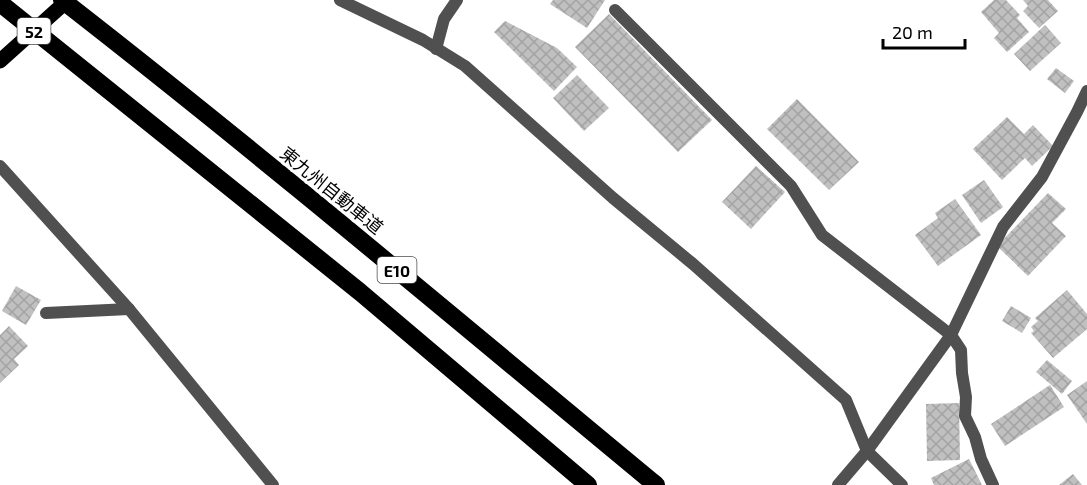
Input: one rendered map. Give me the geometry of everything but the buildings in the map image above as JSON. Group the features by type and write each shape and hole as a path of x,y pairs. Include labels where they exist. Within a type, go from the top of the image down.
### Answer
{"highway":[{"name":"東九州自動車道","path":"62,0 388,263 656,485"},
{"name":"E10","path":"0,3 360,292 588,485"}],"main road":[{"name":"52","path":"0,11 12,0"},
{"name":"52","path":"0,61 68,0"}],"street":[{"path":"340,0 423,40 465,66 846,400 867,451 902,485"},
{"path":"436,49 444,19 457,0"},
{"path":"615,10 791,186 822,235 951,334 961,350 966,397 965,416 993,485"},
{"path":"838,485 867,451 951,334 1003,227 1042,177 1087,91"},
{"path":"0,166 129,309 273,485"},
{"path":"46,313 129,309"}]}
